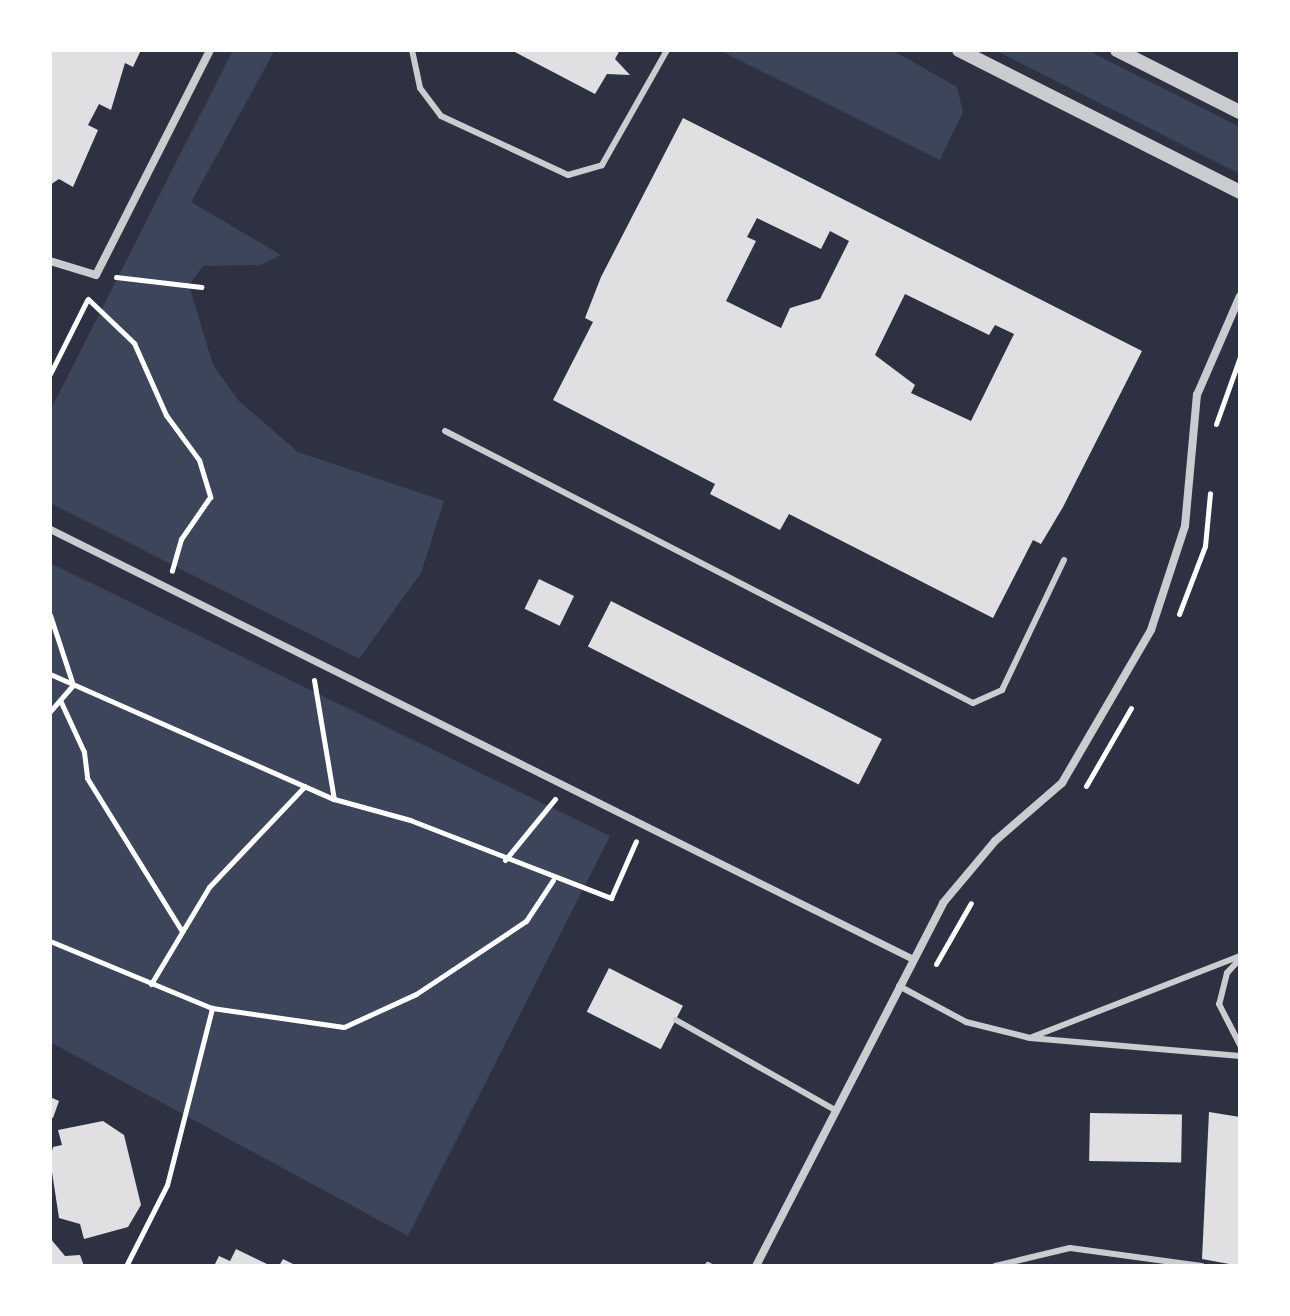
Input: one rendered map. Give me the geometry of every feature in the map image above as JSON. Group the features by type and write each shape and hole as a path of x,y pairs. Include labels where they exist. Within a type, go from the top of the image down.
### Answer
{"street":[{"path":"50,261 96,275 210,50"},
{"path":"959,50 1240,192"},
{"path":"1117,50 1240,112"},
{"path":"756,1266 913,959 966,871 1062,783 1151,630 1185,526 1197,395 1240,296"},
{"path":"50,529 913,959"}],"lane":[{"path":"412,50 420,88 441,116 568,175 602,165 667,50"},
{"path":"445,431 973,703 1002,690 1064,560"},
{"path":"1030,1038 1240,958"},
{"path":"1240,958 1227,973 1219,1004 1240,1045"},
{"path":"899,986 966,1022 1030,1038 1240,1056"},
{"path":"676,1020 835,1110"},
{"path":"995,1266 1070,1248 1202,1266"}],"path":[{"path":"50,374 88,299 96,275 201,287"},
{"path":"88,299 134,343 210,497 181,539 167,587"},
{"path":"50,615 73,685"},
{"path":"310,659 334,799"},
{"path":"50,674 334,799 410,820 553,880 611,898 642,826"},
{"path":"50,711 73,685"},
{"path":"60,700 84,752 87,778 182,931"},
{"path":"151,984 209,887 305,786"},
{"path":"505,860 564,787"},
{"path":"50,941 212,1008 344,1027 416,994 526,921 553,880"},
{"path":"126,1266 167,1185 212,1008"}],"shaded area":[{"path":"233,50 275,50 191,202 281,255 261,265 203,266 189,285 213,365 239,401 298,452 444,501 421,573 359,659 50,503 50,411"},
{"path":"719,50 892,50 957,87 963,112 940,160"},
{"path":"995,50 1087,50 1240,127 1240,174"},
{"path":"50,563 610,836 408,1236 50,1042"}],"building":[{"path":"50,50 141,50 133,67 125,63 111,110 99,104 88,125 98,130 73,187 59,179 50,185"},
{"path":"511,50 620,50 615,59 630,75 607,74 595,94"},
{"path":"683,118 1142,351 1063,507 1041,544 1033,540 993,618 789,514 780,530 710,494 715,484 553,400 593,322 585,318 601,277","holes":["757,218 821,249 830,231 849,241 820,299 790,308 781,328 726,301 756,241 747,237","905,294 989,335 995,325 1014,334 971,421 911,393 915,385 875,355"]},
{"path":"539,579 574,596 560,626 525,609"},
{"path":"611,601 882,739 859,784 588,646"},
{"path":"609,968 683,1006 661,1049 587,1012"},
{"path":"50,1097 59,1101 53,1118 50,1117"},
{"path":"1209,1112 1240,1117 1240,1266 1202,1259"},
{"path":"1090,1113 1182,1115 1181,1163 1089,1161"},
{"path":"103,1121 124,1135 141,1205 128,1227 84,1239 80,1224 59,1218 50,1159 53,1147 62,1145 58,1130"},
{"path":"50,1238 65,1256 80,1255 84,1266 50,1266"},
{"path":"236,1249 266,1266 214,1266 219,1256 230,1261"},
{"path":"283,1259 297,1266 279,1266"}]}
